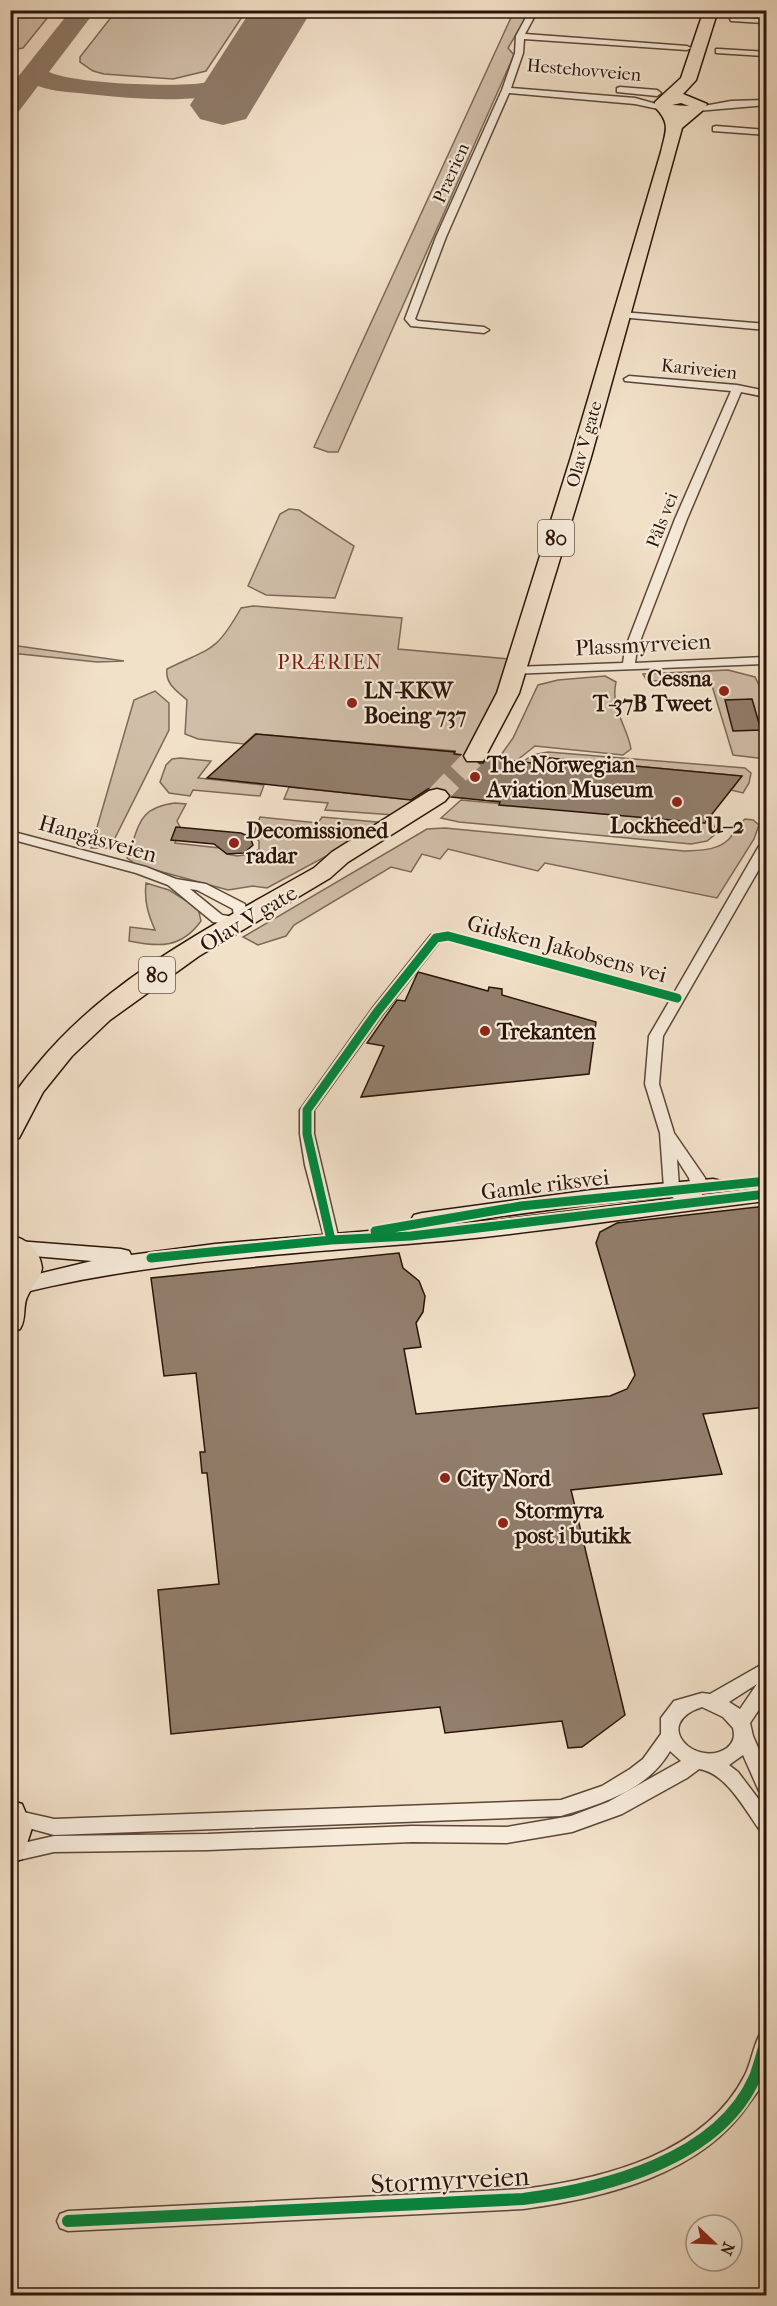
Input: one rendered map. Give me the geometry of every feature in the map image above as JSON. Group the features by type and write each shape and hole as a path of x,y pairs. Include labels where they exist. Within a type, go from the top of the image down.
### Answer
{"highway":[{"name":"Olav V gate","path":"475,756 500,711 581,457 622,315 667,106 688,80 704,12"},
{"path":"688,80 694,105"},
{"path":"667,106 694,105"},
{"path":"667,106 694,105"},
{"name":"Olav V gate","path":"10,1091 41,1054 110,990 144,965 233,916 322,873 340,857 437,796"},
{"name":"Olav V gate","path":"10,1132 39,1079 83,1030 233,916"},
{"path":"10,1322 15,1290 29,1272 24,1252 14,1246"},
{"path":"10,1852 15,1828 11,1815"}],"street":[{"path":"520,36 534,10"},
{"path":"605,10 704,12"},
{"path":"734,19 766,21"},
{"name":"Hestehovveien","path":"667,106 508,85 519,53 520,36 687,48"},
{"path":"719,51 766,54"},
{"path":"508,85 667,106"},
{"name":"Prærien","path":"483,330 415,324 410,319 441,237 508,85"},
{"path":"694,105 766,103"},
{"path":"716,129 766,133"},
{"path":"622,315 766,327"},
{"name":"Kariveien","path":"629,379 737,388 766,394"},
{"name":"Påls vei","path":"630,667 631,650 681,519 737,388"},
{"name":"Plassmyrveien","path":"514,671 765,664"},
{"name":"Hangåsveien","path":"10,835 141,870 173,882"},
{"path":"686,1193 651,1084 656,1036 766,846"},
{"path":"173,882 233,916"},
{"path":"173,882 201,887 233,916"},
{"name":"Gidsken Jakobsens vei","path":"331,1240 307,1134 307,1110 377,1012 436,938 447,936 677,998"},
{"path":"667,1133 697,1179 686,1193"},
{"name":"Gamle riksvei","path":"15,1290 55,1276 152,1258 331,1240 411,1236 766,1181"},
{"name":"Gamle riksvei","path":"686,1193 766,1194"},
{"name":"Gamle riksvei","path":"14,1246 152,1258"},
{"path":"713,1702 766,1669"},
{"path":"10,1852 54,1844 208,1842 412,1834 507,1835 572,1824 615,1808 705,1761 734,1753 741,1745 742,1729 766,1685"},
{"path":"766,1785 734,1713 713,1702 692,1702 676,1710 668,1723 669,1737 675,1747 705,1761 731,1777 766,1822"},
{"path":"11,1815 54,1827 561,1808 594,1798 621,1786 661,1755 669,1737"},
{"name":"Stormyrveien","path":"68,2221 523,2199 562,2196 601,2187 645,2170 724,2123 744,2098 763,2064 766,2042"}],"shaded area":[{"path":"10,11 53,11 23,48 11,50"},
{"path":"116,11 246,11 206,71 173,79 104,74 93,71 80,62 80,57"},
{"path":"514,11 530,11 508,48 514,55 338,452 328,452 314,447"},
{"path":"289,509 299,510 354,546 335,598 266,595 248,586 280,514"},
{"path":"253,606 402,618 398,649 509,659 487,718 466,755 453,754 455,751 255,734 244,744 198,739 185,734 187,700 170,683 167,669 211,648 225,634 241,608"},
{"path":"11,645 124,661 97,662 11,653"},
{"path":"728,670 755,677 766,699 766,759 733,755 710,679 647,681 643,674"},
{"path":"605,676 616,682 617,709 631,749 623,755 535,746 516,761 498,759 513,738 538,685 558,680"},
{"path":"155,691 169,703 169,730 110,848 91,848 134,700"},
{"path":"548,752 745,768 751,773 749,783 743,793 731,790 741,776 538,757 532,763 523,762 532,755"},
{"path":"172,759 211,761 198,778 264,785 260,796 193,790 190,796 169,793 160,782 166,765"},
{"path":"289,787 416,800 394,815 325,810 328,803 284,799"},
{"path":"461,800 705,823 713,824 718,832 707,841 691,844 459,822 441,818"},
{"path":"186,804 177,821 181,829 175,843 220,848 227,854 237,856 252,854 259,849 259,841 253,836 260,817 318,823 322,817 388,823 267,888 253,886 228,890 137,865 127,858 138,827 147,814 163,805"},
{"path":"745,819 753,820 759,825 754,839 717,898 545,863 538,871 448,849 440,859 422,854 411,872 391,867 294,925 286,936 258,945 243,937 427,829 445,828 684,851 709,849 720,845 730,838"},
{"path":"146,883 169,890 198,908 201,921 185,937 168,944 129,941 130,927 155,930 147,907"}],"building":[{"path":"752,699 761,730 733,731 725,700"},
{"name":"The Norwegian Aviation Museum","path":"256,734 455,752 454,754 462,755 467,763 483,763 487,758 532,763 538,757 742,776 705,823 499,805 500,802 451,797 447,790 438,787 428,789 411,800 207,778"},
{"path":"176,827 241,833 250,837 253,845 244,853 227,854 214,844 171,840"},
{"name":"Trekanten","path":"418,972 488,991 489,987 502,989 502,995 596,1022 589,1074 361,1097 384,1046 367,1043 397,1000 405,1001"},
{"name":"City Nord","path":"766,1206 766,1407 703,1414 722,1474 571,1490 625,1715 582,1747 568,1748 562,1721 445,1733 440,1707 171,1734 158,1590 219,1584 207,1473 202,1473 200,1452 205,1452 196,1373 164,1376 151,1278 399,1253 403,1268 419,1281 425,1296 423,1312 416,1323 421,1347 404,1349 416,1414 610,1396 627,1389 635,1375 596,1243 600,1232 617,1223"}],"taxiway":[{"path":"35,73 84,10"},
{"path":"10,105 35,73"},
{"path":"35,73 38,77 50,82 144,91 194,92 235,85"}],"runway":[{"path":"223,105 282,10"}],"tunnel":[{"path":"437,796 475,756"}],"cycle path":[{"path":"331,1240 307,1134 307,1110 377,1012 436,938 448,936 677,998"},
{"path":"375,1231 521,1206 766,1181"},
{"path":"151,1258 331,1240 411,1236 766,1194"},
{"path":"68,2221 523,2199 598,2186 673,2157 706,2136 734,2110 754,2079 766,2042"}],"place":[{"name":"Cessna T-37B Tweet","path":"724,691"},
{"name":"LN-KKW Boeing 737","path":"352,703"},
{"name":"The Norwegian Aviation Museum","path":"475,777"},
{"name":"Lockheed U–2","path":"677,802"},
{"name":"Decomissioned radar","path":"234,843"},
{"name":"Trekanten","path":"485,1031"},
{"name":"City Nord","path":"445,1478"},
{"name":"Stormyra post i butikk","path":"503,1523"}],"district":[{"name":"PRÆRIEN","path":"330,662"}]}
